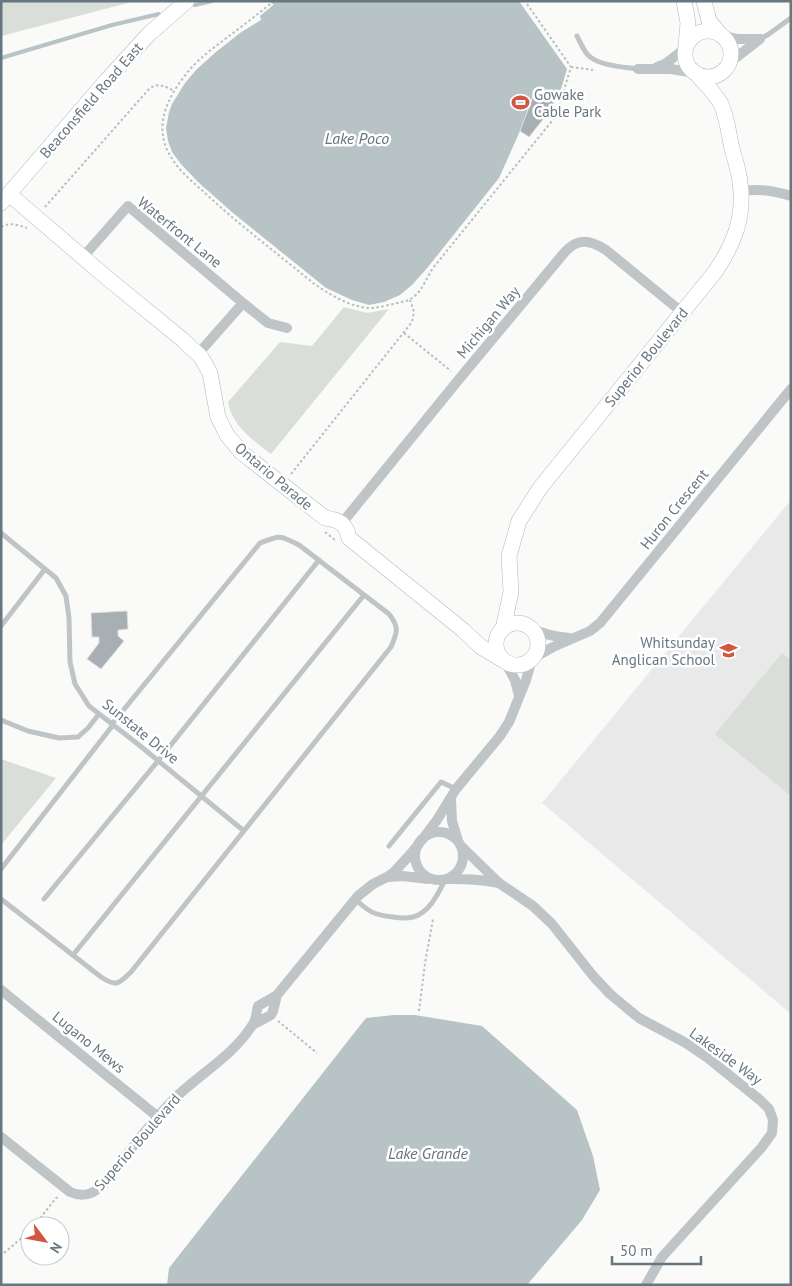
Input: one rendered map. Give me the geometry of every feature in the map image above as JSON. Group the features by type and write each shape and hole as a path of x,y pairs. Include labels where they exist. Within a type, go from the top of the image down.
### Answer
{"street":[{"name":"Beaconsfield Road East","path":"5,199 149,34 187,1"},
{"path":"684,1 688,22 685,56 687,63 696,74"},
{"path":"704,1 710,21 728,42 731,56 728,66"},
{"path":"643,69 665,64 686,47 691,38 699,33 708,31 738,39 760,39"},
{"path":"643,69 676,69 704,77 711,77 721,73 760,39"},
{"name":"Superior Boulevard","path":"723,109 722,89 728,66"},
{"name":"Superior Boulevard","path":"502,630 511,592 509,556 519,521 540,488 715,272 730,247 739,223 741,191 723,109 720,102 696,74"},
{"path":"741,191 769,190 791,196"},
{"name":"Ontario Parade","path":"5,199 36,218 184,340 201,357 210,373 218,417 227,435 242,452 282,485 325,518 336,519 342,524"},
{"name":"Waterfront Lane","path":"83,257 128,206 242,303 268,322 287,328"},
{"name":"Michigan Way","path":"342,524 460,378 564,253 573,245 585,241 596,244 606,250 683,313"},
{"path":"197,354 242,303"},
{"name":"Huron Crescent","path":"532,658 590,631 600,623 791,389"},
{"path":"342,524 347,529 349,538 463,630 481,647 507,663 525,664 537,652 538,643 536,635 530,628"},
{"name":"Superior Boulevard","path":"511,592 519,612 530,628"},
{"path":"463,630 483,636 502,630 511,624 519,623 548,636 574,638"},
{"path":"502,630 496,645 498,653 515,680 519,697"},
{"name":"Superior Boulevard","path":"254,1024 258,1006 277,995 354,899 404,863 434,824 456,789 505,729 513,715 532,658"},
{"path":"387,877 403,876 446,880 454,875 460,867 463,857 452,822 451,799"},
{"path":"432,880 420,871 416,863 415,853 420,842 429,834 439,832 452,837 459,844"},
{"name":"Lakeside Way","path":"459,844 499,883 534,906 552,924 579,959 610,994 639,1018 686,1043 708,1058 760,1100 768,1109 773,1120 772,1133 762,1147 662,1257 646,1285"},
{"name":"Lakeside Way","path":"446,880 472,879 499,883"},
{"name":"Lugano Mews","path":"1,990 158,1117"},
{"name":"Superior Boulevard","path":"1,1137 68,1191 85,1195 97,1191 181,1092 233,1048 254,1024 271,1015 277,995"}],"lane":[{"path":"760,39 791,18"},
{"path":"577,36 587,54 596,61 604,64 643,69"},
{"name":"Sunstate Drive","path":"2,535 56,578 66,596 70,662 75,684 88,706 244,831"},
{"path":"1,869 112,724 260,543 274,537 284,537 299,545 389,614 396,624 396,634 391,647 131,972 121,982 110,983 1,899"},
{"path":"44,899 158,761 319,560"},
{"path":"1,626 45,568"},
{"path":"73,955 364,595"},
{"path":"1,720 28,731 59,738 78,736 88,728 99,714"},
{"path":"389,846 441,782 456,789"},
{"path":"354,899 377,915 413,917 428,908 446,880"}],"path":[{"path":"274,1 190,69 174,91 165,109 163,136 170,157 175,164 222,209 313,283 350,304 368,308 406,301 410,300 419,291 433,268 556,116 571,67"},
{"path":"525,1 571,67 599,70"},
{"path":"1,227 7,224 16,224 27,228 152,86 159,85 174,91"},
{"path":"282,485 412,322 414,312 410,300"},
{"path":"322,530 338,542"},
{"path":"419,1011 425,963 434,919"},
{"path":"277,1020 317,1053"},
{"path":"42,1216 56,1198 59,1197"},
{"path":"4,1253 20,1239"}],"shaded area":[{"path":"1,1 129,1 128,3 1,36"},
{"path":"344,307 367,313 389,309 271,454 244,432 230,411 228,402 280,342 312,346"},
{"name":"Whitsunday Anglican School","path":"791,500 791,1014 542,803"},
{"path":"782,653 791,660 791,796 715,734"},
{"path":"1,759 56,778 1,845"}],"water":[{"name":"Lake Poco","path":"278,1 519,1 567,69 559,96 543,88 535,89 520,131 499,178 412,285 400,295 384,302 369,305 352,300 326,288 233,213 198,182 172,152 168,141 166,128 169,112 185,83 216,52 240,33 261,20 260,16"},
{"name":"Lake Grande","path":"415,1015 482,1026 577,1110 593,1156 600,1190 582,1220 527,1285 167,1285 169,1268 366,1018"}],"building":[{"path":"543,88 556,97 552,108 529,137 520,131 536,89 542,91"},
{"path":"127,611 128,629 118,630 118,636 124,641 101,669 87,659 99,643 99,637 92,637 91,613"}],"waterway":[{"path":"195,5 212,1"},
{"path":"1,58 112,25 159,14"}],"place":[{"name":"Gowake Cable Park","path":"520,103"},
{"name":"Whitsunday Anglican School","path":"729,651"}]}
